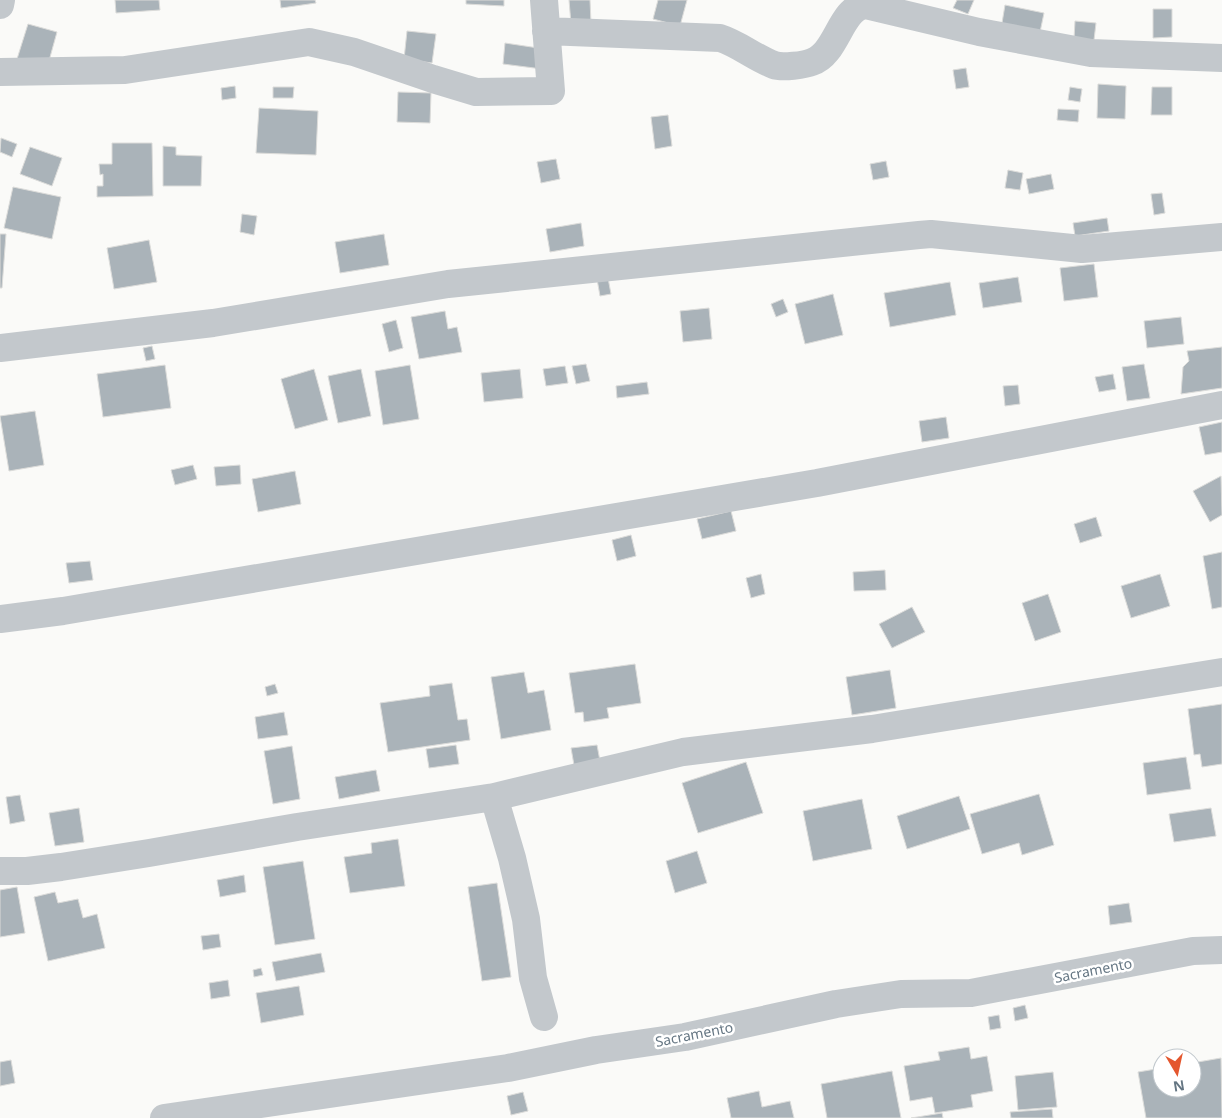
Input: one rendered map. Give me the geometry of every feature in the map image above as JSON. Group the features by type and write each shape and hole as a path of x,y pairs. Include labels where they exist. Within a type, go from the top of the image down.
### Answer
{"street":[{"path":"0,5 2,0"},
{"path":"0,72 125,70 309,42 354,52 476,92 551,91 544,0"},
{"path":"546,31 720,38 776,66 786,66 819,60 836,39 853,10 858,6 864,6 979,32 1090,53 1222,58"},
{"path":"0,348 212,323 448,284 931,234 1082,249 1222,237"},
{"path":"0,619 63,612 817,483 1222,405"},
{"path":"0,870 27,871 148,854 297,827 494,797 683,752 872,729 1222,672"},
{"path":"494,797 512,858 526,918 533,978 544,1017"},
{"name":"Sacramento","path":"164,1118 508,1068 596,1050 686,1037 846,1003 901,994 971,993 1193,951 1222,950"}],"building":[{"path":"115,0 159,0 160,10 116,13"},
{"path":"280,0 315,0 316,3 281,8"},
{"path":"466,0 504,0 504,6 466,4"},
{"path":"569,0 590,0 591,23 571,24"},
{"path":"658,0 687,0 680,26 653,19"},
{"path":"957,0 974,0 968,14 953,8"},
{"path":"1005,5 1044,13 1039,37 1001,29"},
{"path":"1153,9 1172,9 1172,37 1153,38"},
{"path":"1075,21 1096,23 1094,40 1074,39"},
{"path":"28,24 57,32 47,68 17,59"},
{"path":"407,31 436,34 432,63 404,59"},
{"path":"505,43 545,49 542,69 503,64"},
{"path":"966,68 969,87 956,89 953,70"},
{"path":"1098,84 1126,86 1125,119 1097,118"},
{"path":"235,86 236,98 222,100 221,88"},
{"path":"273,87 294,87 293,98 273,98"},
{"path":"1070,87 1082,89 1080,102 1068,100"},
{"path":"1152,87 1172,87 1172,115 1151,115"},
{"path":"398,92 431,93 430,123 397,122"},
{"path":"259,108 318,111 316,155 256,153"},
{"path":"1058,109 1079,110 1078,122 1057,120"},
{"path":"668,115 672,146 655,149 651,117"},
{"path":"1,138 17,144 12,157 0,152"},
{"path":"112,143 152,143 153,196 97,197 97,186 103,186 103,174 100,175 99,164 112,164"},
{"path":"163,146 176,147 176,155 202,156 201,186 163,186"},
{"path":"30,147 62,158 52,186 20,174"},
{"path":"556,159 560,179 541,183 537,162"},
{"path":"886,161 889,177 873,180 870,164"},
{"path":"1008,170 1023,173 1020,190 1005,188"},
{"path":"1051,174 1054,189 1029,194 1026,179"},
{"path":"13,187 61,197 52,239 4,228"},
{"path":"1162,193 1165,213 1154,215 1151,194"},
{"path":"242,214 257,216 254,235 240,232"},
{"path":"1107,218 1109,231 1075,236 1073,223"},
{"path":"581,223 584,246 550,252 546,229"},
{"path":"0,234 6,234 2,288 0,288"},
{"path":"384,234 389,265 340,273 335,242"},
{"path":"149,240 157,282 114,289 107,248"},
{"path":"1094,264 1098,297 1064,301 1060,268"},
{"path":"1018,277 1022,302 983,308 979,283"},
{"path":"608,278 611,294 600,296 597,279"},
{"path":"950,282 956,315 890,327 884,293"},
{"path":"833,294 843,335 805,344 795,304"},
{"path":"783,299 788,312 776,317 771,304"},
{"path":"709,308 712,339 683,342 680,311"},
{"path":"445,311 448,329 457,327 462,352 419,359 411,317"},
{"path":"1181,317 1184,344 1147,348 1144,321"},
{"path":"396,320 403,348 389,352 382,324"},
{"path":"152,346 155,359 146,361 143,348"},
{"path":"1222,347 1222,388 1181,394 1183,367 1189,361 1187,351"},
{"path":"586,364 590,381 576,384 572,366"},
{"path":"1144,364 1150,398 1127,401 1122,367"},
{"path":"165,365 171,408 103,417 97,374"},
{"path":"410,365 419,419 383,425 375,371"},
{"path":"565,366 568,383 546,386 543,369"},
{"path":"314,369 328,420 295,429 281,379"},
{"path":"361,369 371,416 338,423 328,376"},
{"path":"520,369 523,398 484,402 481,373"},
{"path":"1113,374 1116,389 1099,392 1095,377"},
{"path":"647,382 649,394 617,398 616,386"},
{"path":"1018,385 1020,404 1005,406 1003,386"},
{"path":"35,411 44,465 9,471 0,416"},
{"path":"946,417 949,438 922,442 919,421"},
{"path":"1222,422 1222,452 1205,455 1199,427"},
{"path":"193,465 197,479 175,485 171,470"},
{"path":"240,465 241,484 216,486 214,467"},
{"path":"295,471 301,504 258,512 252,479"},
{"path":"1221,476 1222,515 1210,522 1193,491"},
{"path":"731,511 736,531 702,539 697,519"},
{"path":"1096,517 1102,536 1080,543 1074,524"},
{"path":"631,535 636,556 617,561 612,540"},
{"path":"1222,552 1222,607 1212,609 1203,556"},
{"path":"90,561 93,580 69,583 66,563"},
{"path":"885,570 886,590 854,591 853,572"},
{"path":"761,574 765,594 751,598 746,578"},
{"path":"1160,574 1170,606 1131,618 1121,586"},
{"path":"1048,594 1061,632 1035,641 1022,603"},
{"path":"912,607 925,632 892,648 879,624"},
{"path":"635,664 641,703 607,708 609,718 584,722 583,712 575,713 569,673"},
{"path":"890,670 896,708 852,715 846,677"},
{"path":"524,672 528,693 544,690 551,730 501,739 491,677"},
{"path":"452,683 458,720 467,719 470,740 388,752 380,703 430,696 429,686"},
{"path":"275,684 278,693 267,696 265,687"},
{"path":"1222,704 1222,764 1202,767 1200,754 1194,755 1188,709"},
{"path":"284,712 288,735 258,739 255,717"},
{"path":"456,745 459,764 429,768 426,749"},
{"path":"597,745 600,761 574,765 571,748"},
{"path":"292,746 300,799 273,804 264,751"},
{"path":"1186,757 1191,789 1147,795 1143,763"},
{"path":"746,762 763,813 698,833 682,783"},
{"path":"376,770 380,791 339,799 335,777"},
{"path":"1039,794 1054,845 1022,855 1019,843 982,854 970,814"},
{"path":"20,795 25,821 10,824 6,797"},
{"path":"959,796 970,829 907,849 897,816"},
{"path":"862,799 872,849 813,861 803,811"},
{"path":"79,808 84,842 55,846 49,813"},
{"path":"1211,808 1216,836 1174,842 1169,814"},
{"path":"398,839 405,886 350,893 344,857 372,853 371,843"},
{"path":"697,851 707,883 675,893 666,861"},
{"path":"303,861 315,939 275,945 263,867"},
{"path":"244,875 246,892 220,897 217,880"},
{"path":"497,883 511,977 482,981 468,887"},
{"path":"17,887 25,933 0,937 0,890"},
{"path":"55,892 58,903 78,899 83,918 97,914 105,948 48,961 34,897"},
{"path":"1129,903 1132,922 1110,925 1108,906"},
{"path":"219,934 221,947 203,950 201,936"},
{"path":"321,953 325,972 276,981 272,962"},
{"path":"261,968 263,975 254,977 253,970"},
{"path":"228,980 230,996 211,999 209,983"},
{"path":"299,986 304,1015 261,1023 256,993"},
{"path":"1025,1005 1028,1018 1015,1021 1013,1008"},
{"path":"999,1015 1001,1028 990,1030 988,1017"},
{"path":"969,1047 971,1059 987,1056 993,1091 971,1095 973,1107 935,1113 932,1097 910,1101 904,1066 940,1060 938,1052"},
{"path":"1221,1058 1222,1118 1146,1118 1138,1072 1152,1070 1152,1098 1202,1098 1202,1061"},
{"path":"11,1060 15,1083 0,1086 0,1062"},
{"path":"892,1071 901,1118 827,1118 821,1084"},
{"path":"1053,1072 1057,1107 1018,1110 1015,1076"},
{"path":"759,1091 762,1107 790,1101 794,1118 731,1118 727,1098"},
{"path":"523,1092 528,1111 511,1115 507,1096"},
{"path":"1052,1109 1053,1118 1011,1118 1010,1112"},
{"path":"942,1113 943,1118 911,1118"}]}
